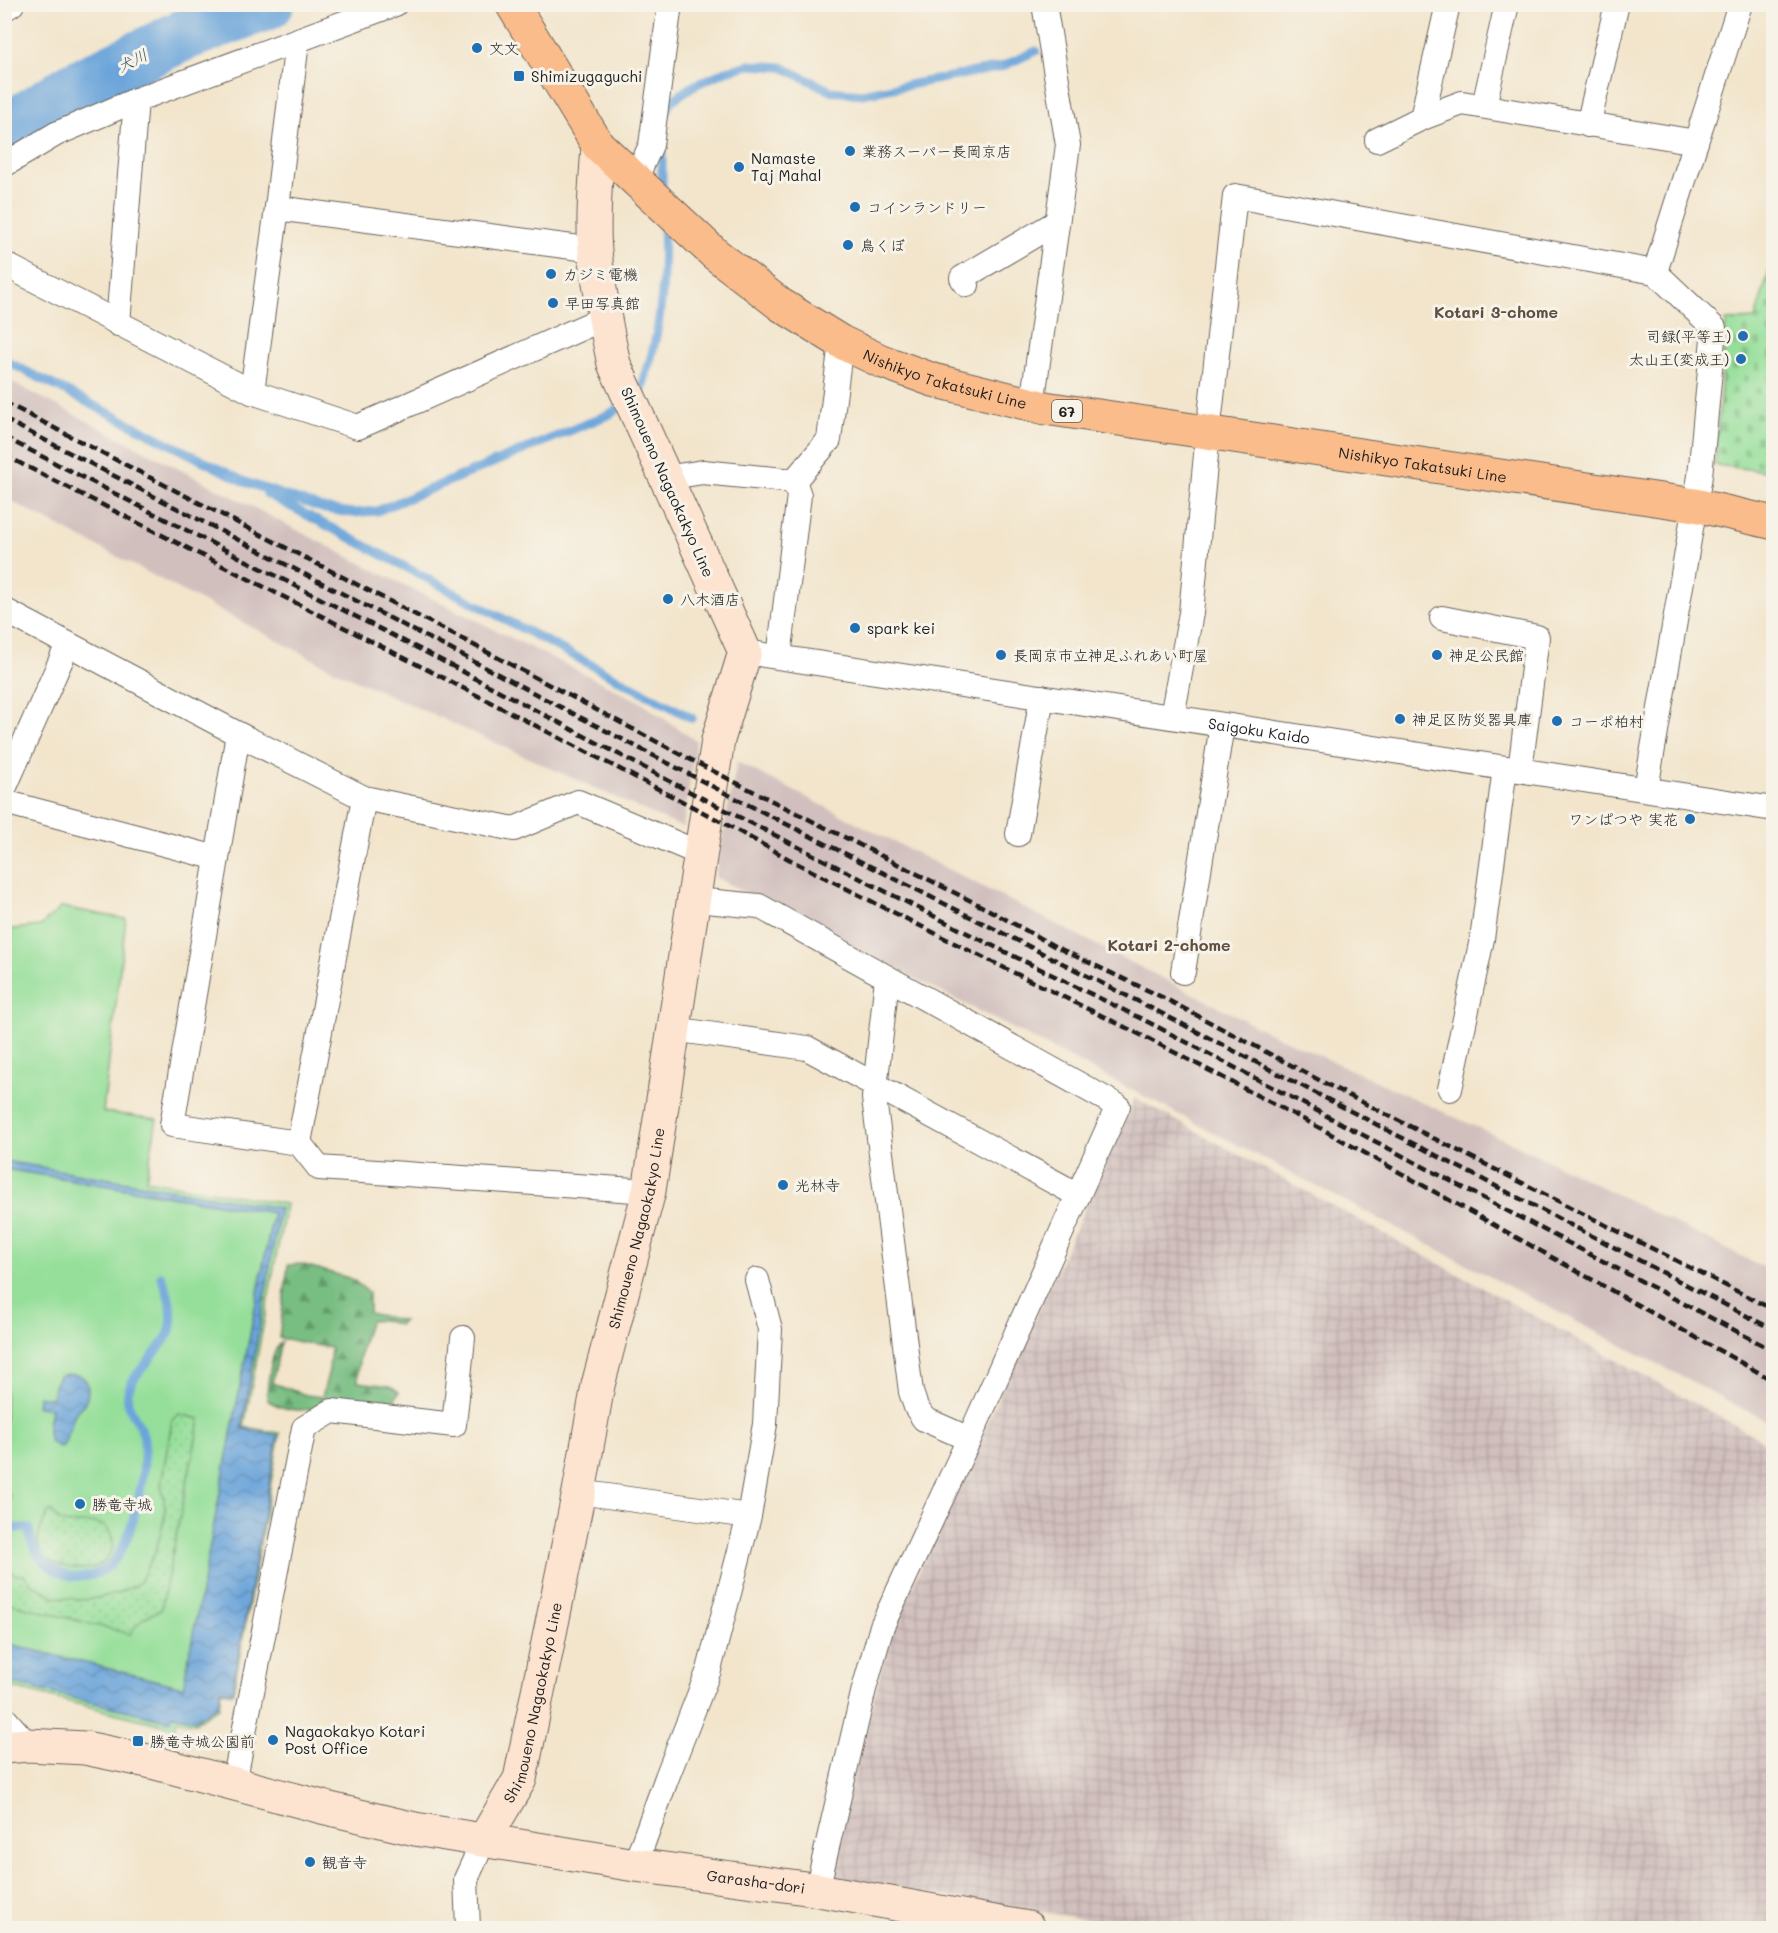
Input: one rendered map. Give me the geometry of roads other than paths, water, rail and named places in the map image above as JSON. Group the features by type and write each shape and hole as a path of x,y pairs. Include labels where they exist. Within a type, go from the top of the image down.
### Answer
{"main road":[{"name":"Nishikyo Takatsuki Line","path":"512,4 598,146 715,254 781,305 841,342 881,361 933,380 1032,405 1695,505 1773,523"},
{"name":"Shimoueno Nagaokakyo Line","path":"484,1840 520,1779 579,1492 598,1385 649,1191 718,740 745,652 614,364 604,318 595,250 594,219 598,146"},
{"path":"16,1746 85,1748 148,1761 415,1828 484,1840"},
{"name":"Garasha-dori","path":"484,1840 635,1865 817,1890 1028,1929"}],"street":[{"path":"4,9 12,4"},
{"path":"4,165 56,134 136,100 395,4"},
{"path":"635,180 651,145 670,4"},
{"path":"1032,405 1068,145 1044,4"},
{"path":"1422,118 1448,4"},
{"path":"1484,106 1507,4"},
{"path":"1588,125 1617,4"},
{"path":"1655,272 1740,4"},
{"path":"252,392 297,41"},
{"path":"118,324 136,100"},
{"path":"1377,140 1422,118 1462,103 1696,142"},
{"path":"1172,717 1191,613 1208,433 1235,196 1655,272 1714,328 1700,476 1646,789"},
{"path":"277,208 595,250"},
{"path":"967,285 963,278 1057,222"},
{"path":"4,264 252,392 358,427 604,318"},
{"path":"794,481 829,440 841,342"},
{"path":"665,478 703,472 794,481"},
{"path":"779,657 799,495 794,481"},
{"path":"4,610 364,798 514,829 578,802 701,854"},
{"path":"1442,618 1537,637 1482,939 1450,1089"},
{"path":"4,789 68,644"},
{"name":"Saigoku Kaido","path":"745,652 1773,809"},
{"path":"1018,834 1042,697"},
{"path":"1183,972 1222,725"},
{"path":"238,734 172,1125 299,1143 319,1168 649,1191"},
{"path":"299,1143 364,798"},
{"path":"4,802 217,858"},
{"path":"695,900 759,906 1118,1106 969,1439 882,1626 864,1689 817,1890"},
{"path":"887,978 874,1098 911,1392 916,1407 924,1419 969,1439"},
{"path":"673,1029 807,1048 1078,1195"},
{"path":"635,1865 666,1777 709,1670 749,1516 765,1424 770,1329 757,1280"},
{"path":"234,1784 304,1428 332,1411 454,1425 463,1338"},
{"path":"579,1492 749,1516"},
{"path":"4,1718 16,1746"},
{"path":"468,1929 466,1879 484,1840"}],"water":[{"path":"5,1161 280,1208 242,1428 278,1435 232,1692 221,1689 218,1705 195,1720 173,1715 171,1721 5,1682 5,1643 183,1687 273,1213 5,1169"},
{"path":"66,1374 84,1378 88,1394 85,1402 75,1414 62,1447 55,1445 49,1438 51,1408 37,1407 38,1396 52,1398 59,1376"}],"waterway":[{"name":"犬川","path":"4,131 71,89 184,35 268,4"},
{"path":"665,114 671,101 693,86 726,71 749,65 782,67 831,91 862,94 1001,67 1036,51"},
{"path":"662,140 662,192"},
{"path":"637,394 641,390 652,355 659,316 664,257 663,218"},
{"path":"4,360 247,483"},
{"path":"242,481 325,509 353,513 377,511 610,414 626,403"},
{"path":"267,494 692,718"},
{"path":"4,1527 29,1529 38,1554 47,1564 69,1576 81,1577 94,1574 106,1568 118,1556 130,1530 144,1463 143,1433 128,1403 129,1389 136,1375 164,1341 171,1326 170,1304 161,1276"}],"railway":[{"path":"4,402 699,764 989,910 1054,946 1164,998 1338,1090 1774,1310"},
{"path":"4,419 725,793 1157,1011 1774,1330"},
{"path":"4,437 435,657 694,794 1150,1023 1774,1351"},
{"path":"4,455 428,670 722,822 796,863 1143,1036 1320,1128 1774,1381"}],"place":[{"name":"文文","path":"477,48"},
{"name":"Shimizugaguchi","path":"519,76"},
{"name":"業務スーパー長岡京店","path":"850,151"},
{"name":"Namaste Taj Mahal","path":"739,167"},
{"name":"コインランドリー","path":"855,207"},
{"name":"鳥くぼ","path":"848,245"},
{"name":"カジミ電機","path":"551,274"},
{"name":"早田写真館","path":"553,303"},
{"name":"司録(平等王)","path":"1743,336"},
{"name":"太山王(変成王)","path":"1741,359"},
{"name":"八木酒店","path":"668,599"},
{"name":"spark kei","path":"855,628"},
{"name":"長岡京市立神足ふれあい町屋","path":"1001,655"},
{"name":"神足公民館","path":"1437,655"},
{"name":"神足区防災器具庫","path":"1400,719"},
{"name":"コーポ柏村","path":"1557,721"},
{"name":"ワンぱつや 実花","path":"1690,819"},
{"name":"光林寺","path":"783,1185"},
{"name":"勝竜寺城","path":"80,1504"},
{"name":"Nagaokakyo Kotari Post Office","path":"273,1740"},
{"name":"勝竜寺城公園前","path":"138,1741"},
{"name":"観音寺","path":"310,1862"}],"district":[{"name":"Kotari 3-chome","path":"1496,311"},
{"name":"Kotari 2-chome","path":"1169,944"}]}
